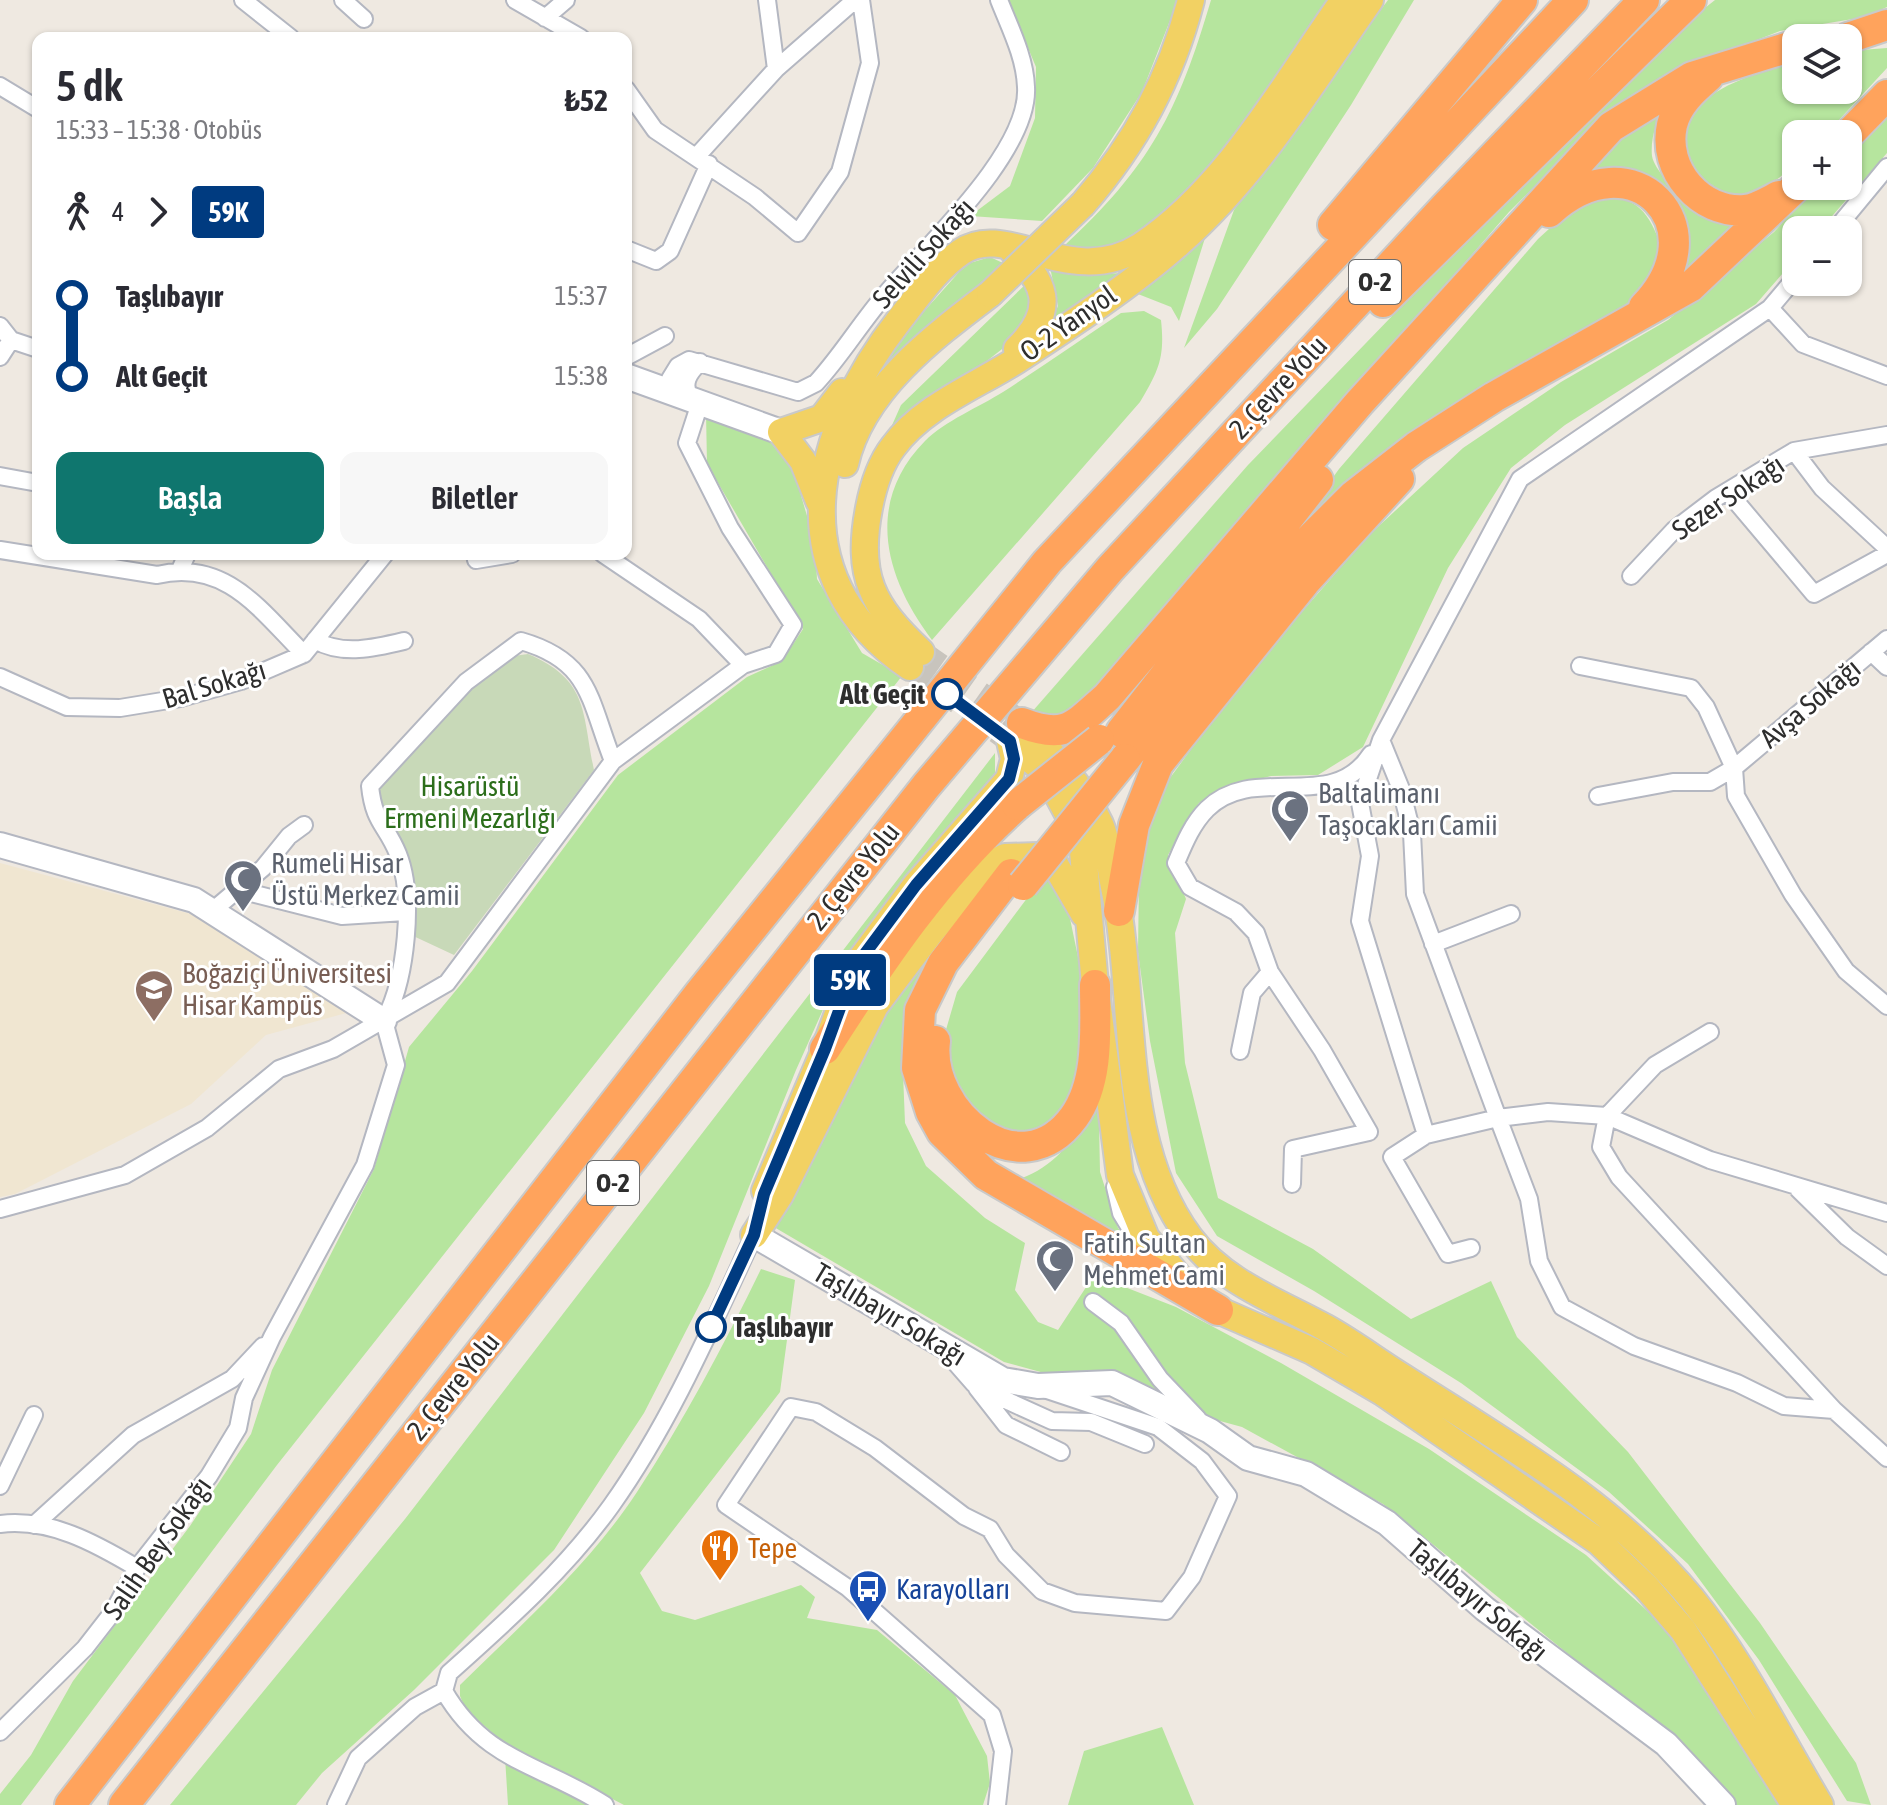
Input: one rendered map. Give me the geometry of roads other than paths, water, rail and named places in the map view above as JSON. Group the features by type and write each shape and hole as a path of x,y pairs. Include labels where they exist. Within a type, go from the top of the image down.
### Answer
{"highway":[{"path":"1047,562 1522,0"},
{"name":"2. Çevre Yolu","path":"70,1805 699,994 1047,562 1573,0"},
{"name":"2. Çevre Yolu","path":"124,1805 813,925 1110,569 1444,208 1644,0"},
{"path":"1110,569 1691,0"},
{"path":"1862,34 1887,25"},
{"path":"1862,37 1887,34"},
{"path":"1458,297 1558,181 1611,127 1692,77 1782,49"},
{"path":"1742,60 1712,75 1685,96 1672,126 1672,152 1678,171 1692,192 1717,208 1747,210 1782,194"},
{"path":"1862,121 1887,95"},
{"path":"1016,732 1059,733 1079,722 1107,697 1360,402 1424,332 1570,193 1598,183 1623,181 1649,193 1666,212 1675,254 1668,277 1632,320"},
{"path":"825,1049 873,974 972,845 1017,805 1111,749 1177,692 1308,537 1416,447 1462,417 1690,287 1782,200"},
{"path":"1095,985 1092,1074 1074,1117 1041,1145 1010,1147 986,1140 957,1112 940,1078 934,1046 941,1005 961,964 1017,879 1150,692 1289,519 1424,332"},
{"path":"1119,911 1134,825 1158,764 1305,582 1361,518 1462,417"},
{"path":"1017,879 943,963 920,1010 917,1068 931,1112 942,1132 986,1175 1218,1310"}],"main road":[{"path":"840,594 835,521 850,440 883,390 942,331 990,294 1083,204 1131,143 1156,100 1178,49 1191,0"},
{"path":"821,506 803,461 781,432 822,418 921,292 963,249 984,244 1008,246 1093,264 1120,259 1142,245 1178,217 1214,180 1344,0"},
{"name":"O-2 Yanyol","path":"840,594 882,648 916,659 875,598 863,560 874,485 893,446 928,414 992,375 1179,243 1225,197 1299,102 1370,0"},
{"path":"992,375 1034,332 1042,314 1042,289 1032,268 1008,246"},
{"path":"863,560 855,535 854,491 864,453 891,406 952,343 990,294"},
{"path":"840,594 826,557 821,506 825,470 836,431 858,382 882,343"},
{"path":"1016,732 1058,758 1101,826 1119,911 1138,1093 1152,1167 1171,1208 1193,1242 1218,1267 1255,1292 1328,1329 1488,1433 1584,1498 1642,1546 1693,1600 1747,1681 1820,1805"},
{"path":"1016,732 1046,773 1082,840 1095,985 1120,1175 1146,1238 1160,1256 1218,1310 1312,1351 1382,1392 1599,1542 1683,1630 1795,1805"},
{"path":"754,1235 764,1194 825,1049 855,967 916,885 1009,779 1016,732"},
{"path":"754,1235 780,1195 875,1006 931,932 988,866 1005,857 1039,856 1056,866 1090,925"}],"street":[{"path":"243,0 282,32"},
{"path":"343,0 364,19"},
{"path":"515,0 570,32"},
{"path":"545,18 566,0"},
{"path":"767,0 776,69"},
{"path":"632,251 656,261 670,251 703,160 776,69 855,0"},
{"path":"632,97 655,130 703,160 798,233 840,172 870,63 861,0"},
{"name":"Selvili Sokağı","path":"689,399 685,389 688,374 700,362 798,392 816,383 900,277 981,189 1014,135 1027,90 1017,43 999,0"},
{"path":"0,86 32,105"},
{"path":"1847,216 1887,167"},
{"path":"1292,1184 1293,1149 1369,1132 1322,1050 1270,972 1256,933 1236,912 1190,887 1176,863 1189,833 1208,808 1232,793 1269,785 1316,789 1361,770 1381,740 1520,479 1770,308 1782,294"},
{"path":"1770,308 1803,344 1887,376"},
{"path":"0,326 11,340 32,347"},
{"path":"632,354 665,336"},
{"path":"0,357 11,340"},
{"path":"632,378 781,432"},
{"path":"0,1209 125,1175 207,1128 279,1069 333,1049 447,983 613,761 743,665 776,654 793,625 730,528 687,443 689,399"},
{"name":"Sezer Sokağı","path":"1631,576 1674,530 1794,451 1887,435"},
{"path":"1794,451 1822,488 1887,548"},
{"path":"0,476 32,482"},
{"path":"1728,492 1814,594 1887,554"},
{"path":"0,550 32,555"},
{"path":"63,560 157,575 184,562 233,583 304,654"},
{"name":"Bal Sokağı","path":"0,677 67,707 120,708 181,698 241,681 304,654 380,560"},
{"path":"612,560 699,619 743,665"},
{"name":"Avşa Sokağı","path":"1598,796 1673,782 1710,782 1734,768 1887,639"},
{"path":"315,640 331,650 379,647 404,641"},
{"path":"384,1021 395,999 402,972 405,872 397,850 373,814 370,786 466,682 502,652 521,641 551,650 569,664 588,689 613,761"},
{"path":"1871,652 1887,667"},
{"path":"1580,666 1691,688 1706,707 1734,768 1736,796 1793,895 1846,971 1887,1006"},
{"path":"1381,740 1401,789 1412,833 1415,894 1529,1199 1539,1261 1562,1307 1634,1346 1737,1383 1784,1406 1834,1410"},
{"path":"1381,740 1360,803 1370,856 1360,921 1426,1135"},
{"path":"211,912 239,890 304,825"},
{"path":"0,845 194,900 384,1021"},
{"path":"239,890 342,916 405,912"},
{"path":"1433,944 1511,914"},
{"path":"1240,1051 1252,993 1270,972"},
{"name":"Salih Bey Sokağı","path":"0,1732 85,1648 113,1612 137,1568 209,1476 238,1428 244,1398 272,1337 365,1165 396,1065 384,1021"},
{"path":"1710,1032 1655,1065 1607,1116 1601,1147 1619,1177 1834,1410 1887,1458"},
{"path":"1471,1248 1448,1254 1392,1157 1426,1135 1498,1118 1548,1112 1607,1116 1710,1160 1887,1213"},
{"path":"1794,1186 1847,1237 1887,1266"},
{"path":"605,1805 505,1757 458,1716 444,1691 449,1673 537,1594 610,1507 669,1415 754,1235"},
{"name":"Taşlıbayır Sokağı","path":"754,1235 1003,1380 1038,1386 1112,1383 1210,1431 1248,1458 1306,1474 1387,1523 1485,1609 1666,1744 1723,1805"},
{"name":"Taşlıbayır Sokağı","path":"1093,1302 1121,1323 1160,1379 1210,1431"},
{"name":"Salih Bey Sokağı","path":"34,1525 133,1435 232,1379 272,1337"},
{"path":"939,1341 1006,1425 1061,1452"},
{"path":"974,1384 1052,1421 1091,1422 1145,1444"},
{"path":"218,1386 244,1398"},
{"path":"997,1805 1003,1751 992,1715 848,1588 726,1505 791,1407 816,1412 875,1448 964,1516 990,1529 1006,1555 1042,1591 1075,1603 1166,1611 1192,1577 1228,1496 1202,1461 1158,1427 1038,1386"},
{"path":"0,1486 34,1415"},
{"path":"0,1524 59,1528 137,1568"},
{"path":"336,1805 358,1758 415,1707 444,1691"}],"tunnel":[{"path":"921,652 1022,723"},
{"path":"910,667 1010,741"}],"place":[{"name":"Alt Geçit","path":"947,694"},
{"name":"Baltalimanı Taşocakları Camii","path":"1290,843"},
{"name":"Rumeli Hisar Üstü Merkez Camii","path":"243,913"},
{"name":"Boğaziçi Üniversitesi Hisar Kampüs","path":"154,1023"},
{"name":"Fatih Sultan Mehmet Cami","path":"1055,1293"},
{"name":"Taşlıbayır","path":"711,1327"},
{"name":"Tepe","path":"720,1582"},
{"name":"Karayolları","path":"868,1623"}],"park label":[{"name":"Hisarüstü Ermeni Mezarlığı","path":"470,802"}]}
